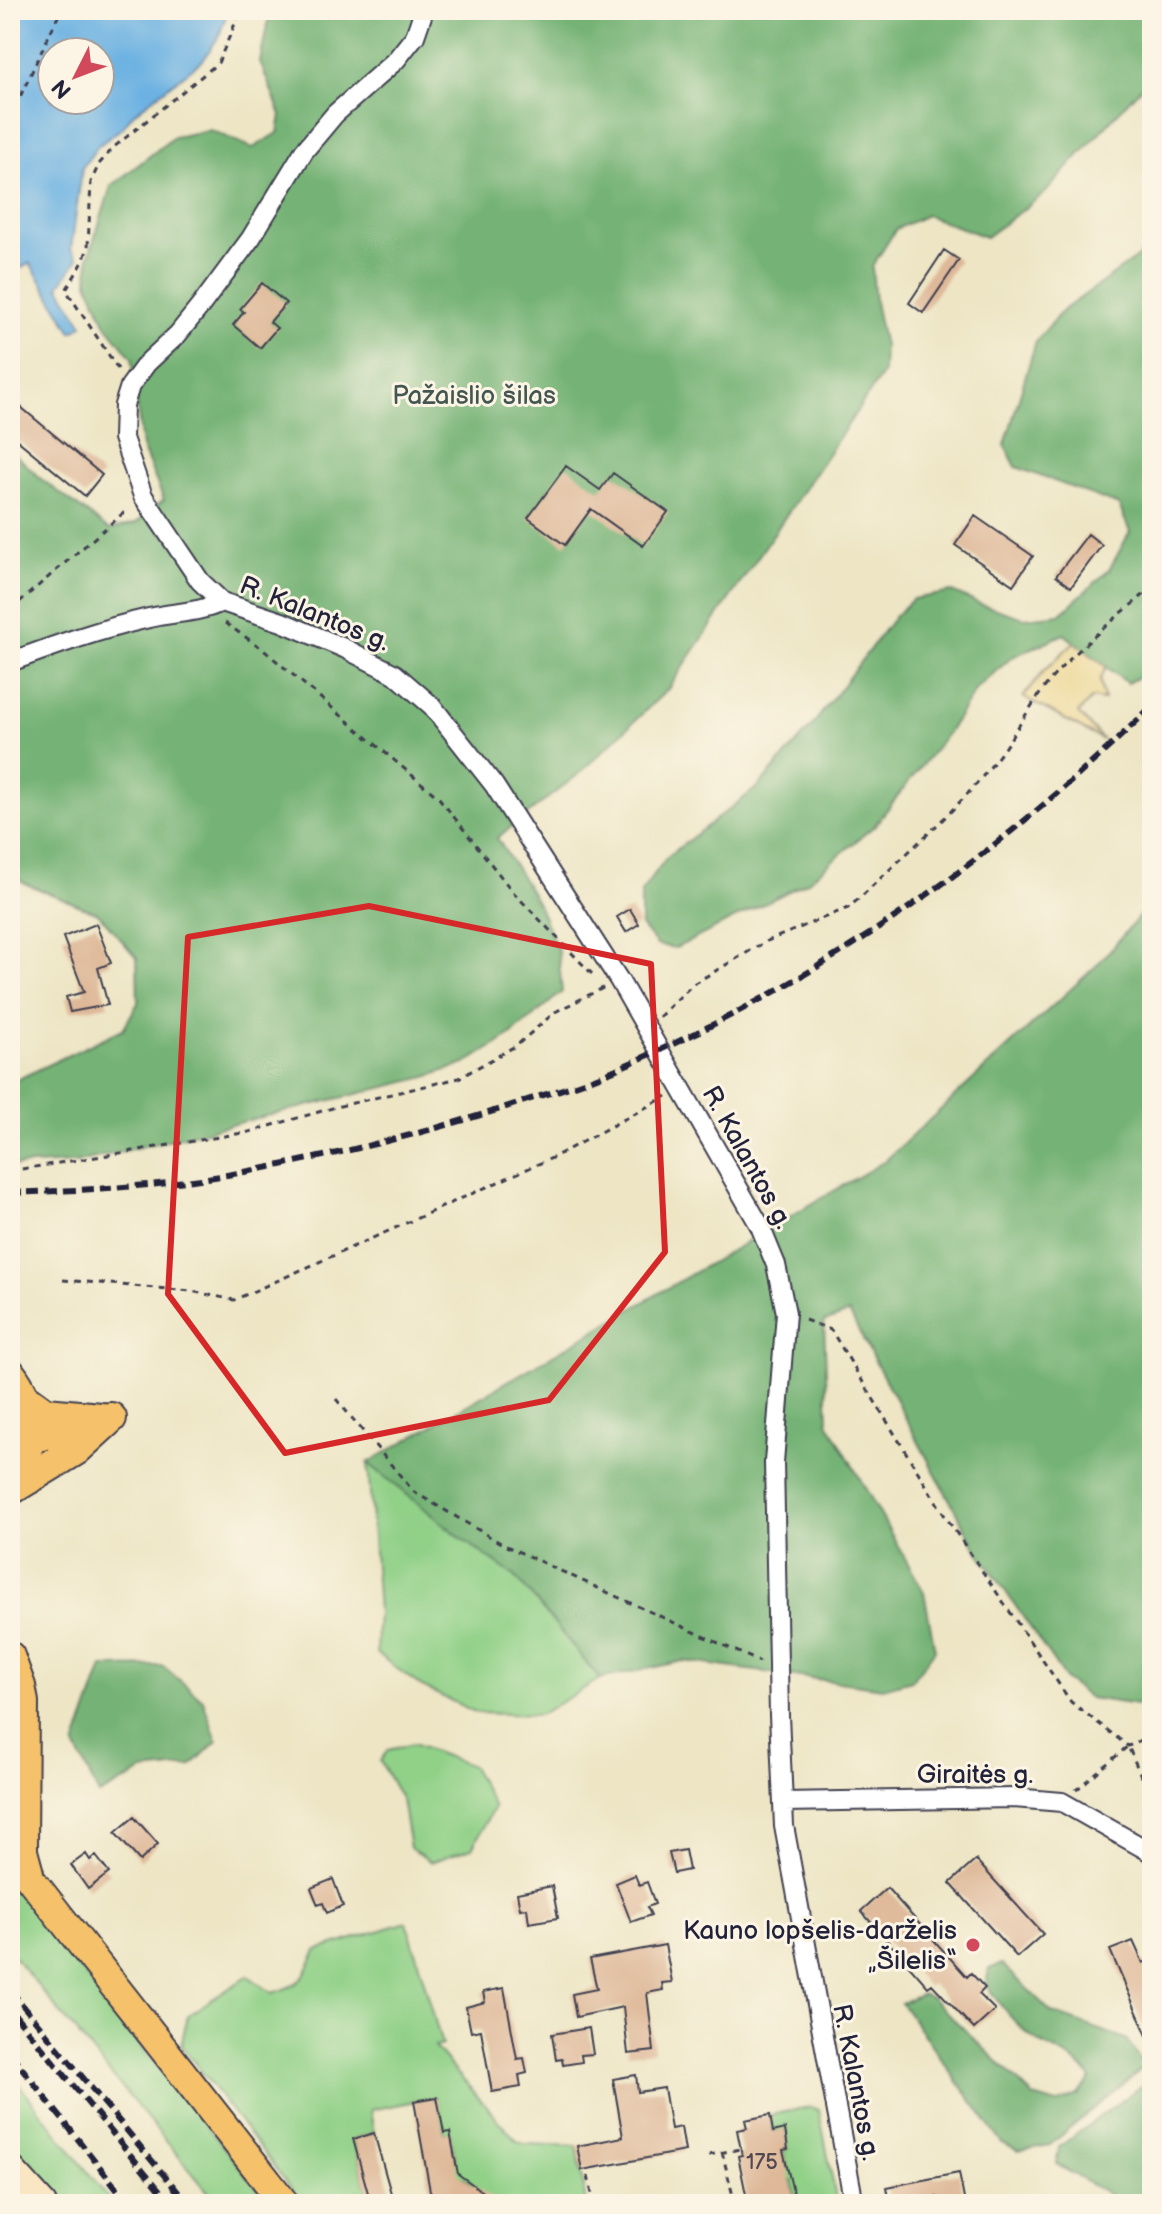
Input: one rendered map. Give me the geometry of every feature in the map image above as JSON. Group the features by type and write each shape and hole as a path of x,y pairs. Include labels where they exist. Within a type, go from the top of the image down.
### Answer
{"highway":[{"path":"20,1440 111,1418"},
{"path":"10,1490 76,1450 111,1418"}],"main road":[{"path":"17,1384 46,1412 111,1418"},
{"path":"10,1480 28,1455 20,1440 31,1423 17,1384"},
{"path":"10,1656 24,1702 23,1851 27,1869 37,1888"},
{"path":"10,1736 21,1719 24,1702"},
{"path":"10,1853 285,2204"},
{"path":"10,2168 43,2204"}],"street":[{"path":"214,606 143,496 123,438 124,405 130,386 147,363 178,334 202,304 251,238 312,142 335,114 396,60 415,36 424,10"},
{"name":"R. Kalantos g.","path":"10,662 84,635 152,617 214,606 282,622 395,674 432,706 494,785 612,984 646,1026 760,1226 776,1265 786,1313 774,1462 784,1802 791,1873 854,2204"},
{"name":"Giraitės g.","path":"784,1802 1014,1798 1062,1802 1152,1853"}],"path":[{"path":"10,118 61,10"},
{"path":"130,386 66,290 88,247 91,182 99,164 114,147 218,63 241,10"},
{"path":"10,610 143,496"},
{"path":"646,1026 667,1012 693,984 767,941 848,908 957,804 1000,754 1022,718 1054,676 1152,588"},
{"path":"10,1171 249,1132 336,1107 459,1078 517,1045 555,1012 612,984 513,892 439,798 214,606"},
{"path":"63,1280 191,1291 234,1300 554,1157 681,1089"},
{"path":"786,1313 831,1330 945,1516 1071,1702 1128,1746 1152,1801"},
{"path":"336,1399 414,1492 504,1545 765,1665 778,1668"},
{"path":"1062,1802 1128,1746 1152,1737"},
{"path":"709,2155 740,2149"},
{"path":"722,2152 736,2204 744,2203"},
{"path":"588,2176 592,2194"}],"highlighted area":[{"path":"369,906 651,964 665,1252 549,1400 285,1453 168,1294 188,937"}],"green space":[{"name":"Pažaislio šilas","path":"270,10 1152,10 1152,75 1045,193 986,237 926,215 896,229 872,267 884,346 883,373 668,689 580,773 497,838 537,902 558,951 562,992 511,1035 465,1064 426,1077 75,1163 10,1166 10,1083 123,1029 138,1003 137,958 98,913 24,883 10,873 10,449 40,478 109,530 135,524 164,500 142,447 132,358 106,325 88,282 89,256 111,186 174,137 210,130 253,148 278,133 281,115 260,62"},
{"path":"1152,247 1152,670 1127,683 1064,634 1012,657 976,689 949,731 874,826 807,882 676,948 657,945 641,926 641,892 667,857 759,786 811,727 895,616 913,599 952,592 1024,618 1060,614 1109,570 1130,532 1119,505 1016,467 1005,445 1036,341 1062,311"},
{"path":"1152,902 1152,1707 1089,1698 1066,1680 974,1545 849,1313 824,1322 828,1422 924,1592 935,1650 912,1680 883,1688 683,1661 600,1679 516,1577 465,1541 368,1463 885,1161 1097,965"},
{"path":"368,1463 465,1541 516,1577 600,1679 539,1715 477,1713 422,1687 376,1653 378,1611"},
{"path":"163,1666 203,1700 217,1741 191,1766 143,1771 99,1795 75,1746 103,1667"},
{"path":"413,1744 472,1766 494,1807 472,1848 431,1862 410,1848 402,1800 380,1761 388,1750"},
{"path":"10,1875 29,1904 131,2034 270,2204 218,2204 10,1952"},
{"path":"407,1922 442,2045 434,2047 517,2141 524,2144 577,2146 586,2204 500,2204 470,2187 472,2183 464,2178 453,2176 455,2158 450,2133 444,2133 436,2097 370,2110 374,2133 353,2139 371,2204 303,2204 181,2045 188,2015 248,1976 272,1993 283,1990 301,1979 317,1950"},
{"path":"1002,1964 1052,2013 1126,2039 1145,2066 1050,2145 1018,2151 1002,2143 901,2003 922,1994 932,1998 1034,2097 1057,2104 1078,2095 1091,2079 1087,2072 1021,2028 986,1984 989,1969"},
{"path":"10,2073 113,2204 57,2204 10,2154"},
{"path":"1152,2078 1152,2204 1125,2204 1056,2164 1059,2147"},
{"path":"810,2107 819,2110 837,2204 796,2204 792,2181 784,2182 787,2166 783,2150 788,2149 785,2130 773,2132 770,2115"}],"sand":[{"path":"1074,642 1106,667 1100,680 1104,700 1092,698 1078,713 1103,740 1023,697"}],"water":[{"path":"10,10 228,10 219,36 203,60 134,113 123,127 98,146 82,168 71,249 78,259 59,286 83,325 72,332 30,263 10,274"}],"building":[{"path":"944,250 959,260 923,313 909,303"},
{"path":"262,283 286,303 270,322 277,328 260,348 233,325 244,312 240,309"},
{"path":"10,398 102,475 85,496 10,434"},
{"path":"566,466 600,490 613,473 668,512 643,546 591,509 565,545 528,518"},
{"path":"975,516 1033,556 1013,585 955,545"},
{"path":"1088,534 1102,545 1071,587 1056,576"},
{"path":"630,909 639,924 626,932 617,917"},
{"path":"96,924 111,963 98,968 108,1005 70,1012 66,997 84,992 63,937"},
{"path":"134,1817 158,1844 140,1861 115,1833"},
{"path":"685,1850 689,1870 674,1873 669,1853"},
{"path":"86,1854 90,1860 96,1856 109,1873 88,1889 71,1865"},
{"path":"976,1860 1043,1934 1017,1957 950,1883"},
{"path":"635,1875 639,1885 647,1882 655,1904 647,1907 651,1915 631,1922 616,1883"},
{"path":"333,1879 343,1906 327,1913 323,1903 318,1905 311,1888"},
{"path":"552,1886 558,1918 529,1923 527,1908 520,1909 517,1893"},
{"path":"887,1888 967,1977 971,1973 985,1988 979,1994 995,2010 974,2029 932,1984 928,1987 861,1911"},
{"path":"1133,1941 1143,1963 1152,1959 1152,2047 1110,1950"},
{"path":"665,1945 672,1982 662,1983 663,1990 647,1993 654,2051 628,2054 623,2007 576,2017 572,1994 597,1989 590,1959"},
{"path":"504,1988 517,2059 524,2058 527,2073 519,2075 521,2087 492,2092 481,2030 471,2032 466,2007 485,2002 483,1992"},
{"path":"589,2028 593,2054 581,2055 582,2062 563,2065 562,2059 556,2060 552,2034"},
{"path":"636,2075 638,2092 664,2088 671,2129 681,2127 685,2151 582,2170 577,2146 623,2137 613,2079"},
{"path":"437,2097 444,2133 450,2132 458,2174 500,2204 449,2204 430,2191 414,2101"},
{"path":"770,2115 773,2132 785,2129 788,2149 783,2150 796,2204 748,2204 738,2156 742,2155 737,2130 747,2128 745,2120"},
{"path":"374,2133 394,2204 371,2204 353,2139"},
{"path":"959,2173 965,2204 938,2204 937,2197 890,2203 887,2187"}],"railway":[{"path":"10,1193 146,1185 261,1169 433,1129 597,1077 673,1044 748,1006 822,964 893,918 1028,817 1092,763 1152,706"},
{"path":"10,1990 188,2204"},
{"path":"15,2015 171,2204"},
{"path":"10,2053 129,2204"}],"place":[{"name":"Kauno lopšelis-darželis „Šilelis“","path":"973,1945"}]}
